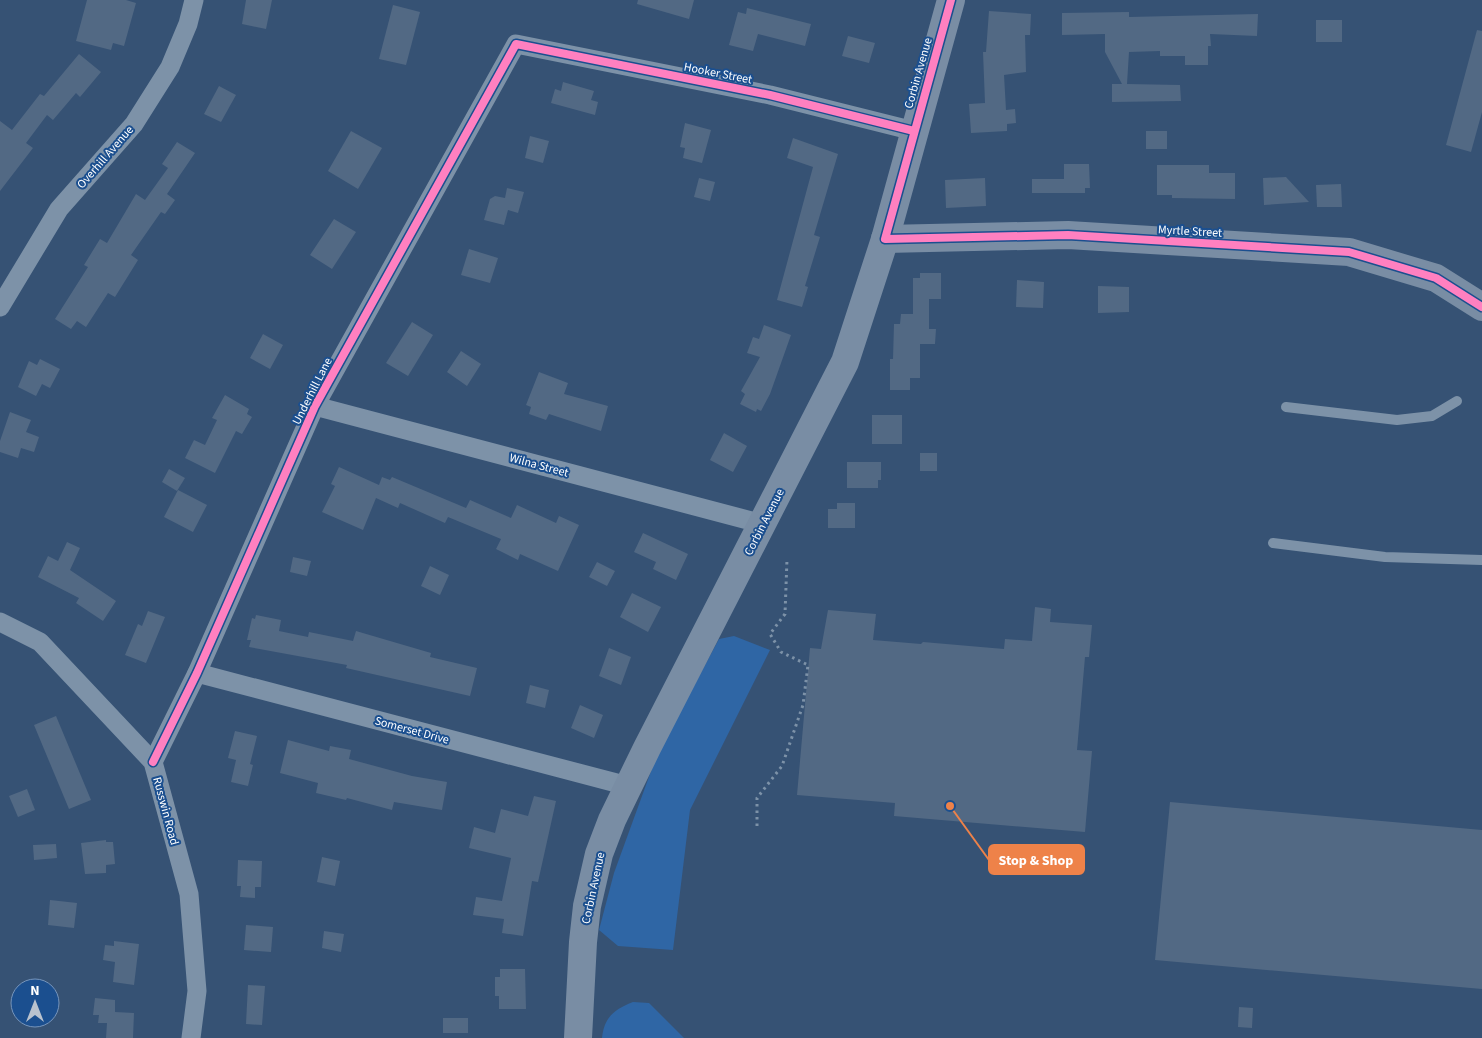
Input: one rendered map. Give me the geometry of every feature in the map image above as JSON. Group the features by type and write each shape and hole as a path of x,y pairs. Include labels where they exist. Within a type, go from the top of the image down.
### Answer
{"main road":[{"name":"Corbin Avenue","path":"578,1038 583,942 591,888 599,854 628,786 845,362 885,239 951,0"},
{"name":"Myrtle Street","path":"885,239 1068,236 1349,252 1436,278 1482,307"}],"street":[{"name":"Overhill Avenue","path":"0,307 59,209 134,124 170,67 188,24 194,0"},
{"name":"Hooker Street","path":"516,44 770,95 914,131"},
{"name":"Underhill Lane","path":"152,762 197,673 315,406 516,44"},
{"name":"Wilna Street","path":"315,406 763,524"},
{"name":"Russwin Road","path":"0,622 40,642 152,762 189,894 197,991 191,1038"},
{"name":"Somerset Drive","path":"197,673 628,786"}],"lane":[{"path":"1286,407 1397,420 1432,416 1456,401"},
{"path":"1273,543 1385,557 1482,560"}],"path":[{"path":"757,826 758,798 782,766 802,705 808,665 781,652 770,634 785,614 787,560"}],"shaded area":[{"path":"734,636 770,650 690,810 673,950 618,946 599,930 614,873 658,752 719,639"},
{"path":"633,1002 649,1003 684,1038 602,1038 608,1019 616,1011"}],"building":[{"path":"87,0 126,0 136,3 124,46 113,43 111,50 76,41"},
{"path":"246,0 272,0 266,29 242,24"},
{"path":"638,0 694,0 689,19 637,4"},
{"path":"393,5 420,12 406,65 379,59"},
{"path":"747,8 811,24 805,46 758,34 753,51 729,45 738,12 746,14"},
{"path":"989,11 1031,14 1030,35 1025,35 1026,72 1004,75 1006,110 1015,109 1016,123 1007,124 1007,131 971,133 969,104 985,103 983,52 986,52"},
{"path":"1129,12 1129,17 1258,14 1257,36 1210,34 1211,46 1208,46 1208,65 1185,65 1185,56 1160,56 1160,51 1129,52 1127,84 1180,85 1181,101 1112,102 1112,84 1122,84 1105,52 1105,34 1062,35 1062,13"},
{"path":"1316,20 1342,20 1342,42 1316,42"},
{"path":"1477,30 1482,31 1482,112 1471,152 1446,145"},
{"path":"848,36 875,43 869,63 842,56"},
{"path":"79,54 101,72 80,97 76,93 53,120 47,115 26,143 33,148 0,191 0,121 12,130 40,94 44,96"},
{"path":"563,82 594,91 591,100 598,102 595,115 551,103 555,89 561,91"},
{"path":"219,86 236,95 221,122 204,114"},
{"path":"685,123 711,130 702,163 683,158 685,148 680,147"},
{"path":"351,131 382,148 358,189 328,171"},
{"path":"1146,131 1167,131 1167,149 1146,149"},
{"path":"530,136 549,141 543,163 525,158"},
{"path":"793,138 838,154 814,235 820,237 805,286 808,287 802,307 777,300 813,167 787,158"},
{"path":"177,142 195,153 167,194 175,200 165,214 161,212 131,255 138,260 115,297 108,293 86,327 77,321 71,329 55,319 88,267 84,265 100,239 107,243 136,194 145,200 168,168 162,164"},
{"path":"1064,164 1089,164 1090,188 1085,188 1085,193 1032,193 1032,179 1064,179"},
{"path":"1157,165 1209,165 1209,173 1235,173 1235,199 1172,198 1172,195 1157,195"},
{"path":"1286,177 1309,202 1264,205 1263,178"},
{"path":"699,178 715,182 710,201 694,197"},
{"path":"985,178 986,206 946,208 945,180"},
{"path":"1341,184 1342,207 1317,207 1316,185"},
{"path":"507,188 524,192 518,213 508,210 504,225 484,220 490,199 495,196 505,198"},
{"path":"334,219 356,232 332,269 310,255"},
{"path":"469,249 498,258 490,283 461,275"},
{"path":"920,273 941,273 941,299 929,299 929,329 936,329 935,344 920,344 920,378 910,378 910,390 890,390 890,359 893,359 894,324 900,324 901,314 913,314 913,278 920,278"},
{"path":"1017,280 1044,282 1043,308 1016,307"},
{"path":"1098,286 1129,287 1129,312 1098,313"},
{"path":"412,322 433,335 408,376 386,363"},
{"path":"764,325 791,335 770,394 761,411 757,409 756,412 740,404 745,394 741,391 760,357 747,353 753,337 759,339"},
{"path":"263,334 283,345 270,369 250,358"},
{"path":"461,351 481,364 467,386 447,372"},
{"path":"40,359 60,369 50,388 42,384 36,396 18,387 29,361 37,365"},
{"path":"539,372 568,383 564,394 608,406 601,431 549,414 546,420 529,414 531,407 526,405"},
{"path":"225,395 249,409 247,414 252,417 242,434 236,431 215,473 185,458 194,440 205,445 217,420 212,418"},
{"path":"10,412 31,420 26,432 39,437 34,452 21,448 18,458 0,452 0,441"},
{"path":"872,415 902,415 902,444 872,444"},
{"path":"724,433 747,446 733,472 710,460"},
{"path":"920,453 937,453 937,471 920,471"},
{"path":"847,462 881,462 881,480 878,480 878,488 847,488"},
{"path":"339,467 379,485 382,477 390,480 392,477 466,508 470,500 511,518 517,505 556,523 559,516 579,525 558,571 520,554 518,560 496,549 501,539 448,517 445,523 400,503 398,508 376,498 363,530 322,512 335,486 331,484"},
{"path":"169,469 185,478 177,491 162,482"},
{"path":"178,490 207,505 193,532 164,517"},
{"path":"837,503 855,503 855,528 828,528 828,509 837,509"},
{"path":"643,533 688,554 676,580 653,569 656,562 634,552"},
{"path":"67,542 80,548 70,570 116,601 103,621 76,603 79,598 38,577 48,556 58,561"},
{"path":"293,557 311,561 307,576 290,572"},
{"path":"597,562 615,571 607,586 589,577"},
{"path":"430,566 449,575 440,595 421,586"},
{"path":"632,593 661,607 648,632 620,617"},
{"path":"1035,607 1051,609 1050,622 1092,625 1089,657 1085,657 1077,750 1092,751 1085,832 894,816 895,803 797,795 810,648 821,649 828,610 876,614 873,640 1004,649 1005,639 1032,641"},
{"path":"148,611 165,617 146,663 125,655 138,624 142,626"},
{"path":"256,615 281,620 279,631 308,637 309,632 353,641 356,631 431,653 430,657 477,668 470,696 346,668 347,665 249,647 251,640 247,640 252,618 255,619"},
{"path":"609,648 631,657 621,685 599,676"},
{"path":"530,685 549,690 545,708 526,703"},
{"path":"580,705 603,715 594,738 571,728"},
{"path":"56,716 91,800 69,809 34,725"},
{"path":"235,731 257,736 250,764 253,765 248,786 231,782 236,760 228,758"},
{"path":"288,740 329,751 330,746 351,750 349,759 412,776 447,782 442,810 394,802 392,810 347,798 346,800 316,793 318,783 280,773"},
{"path":"27,789 35,810 18,817 9,796"},
{"path":"534,796 556,801 538,882 532,881 523,936 502,933 504,919 473,915 476,897 502,901 511,858 469,848 474,827 495,833 501,809 528,816"},
{"path":"1170,802 1482,830 1482,989 1155,960"},
{"path":"106,840 106,842 113,842 115,864 106,865 106,873 85,874 81,843"},
{"path":"56,844 57,858 34,860 33,845"},
{"path":"322,857 340,861 335,886 317,882"},
{"path":"238,860 262,861 261,887 255,887 255,898 240,897 241,886 237,886"},
{"path":"50,900 77,903 74,928 48,925"},
{"path":"246,925 273,927 271,952 244,950"},
{"path":"324,931 344,934 341,952 322,948"},
{"path":"114,941 139,944 134,985 113,982 115,962 103,960 105,945 114,946"},
{"path":"500,969 525,969 526,1009 499,1009 499,996 495,996 495,977 500,977"},
{"path":"248,985 265,986 262,1025 246,1024"},
{"path":"95,998 115,1000 115,1012 134,1013 133,1038 106,1038 107,1023 98,1023 99,1015 93,1015"},
{"path":"1239,1007 1253,1008 1252,1028 1238,1027"},
{"path":"443,1018 468,1018 468,1033 443,1033"}],"cycle path":[{"path":"951,0 885,239 1068,235 1349,252 1436,278 1482,307"},
{"path":"153,762 197,673 315,406 516,44 770,95 914,131"}],"place":[{"name":"Stop & Shop","path":"950,806"}]}
